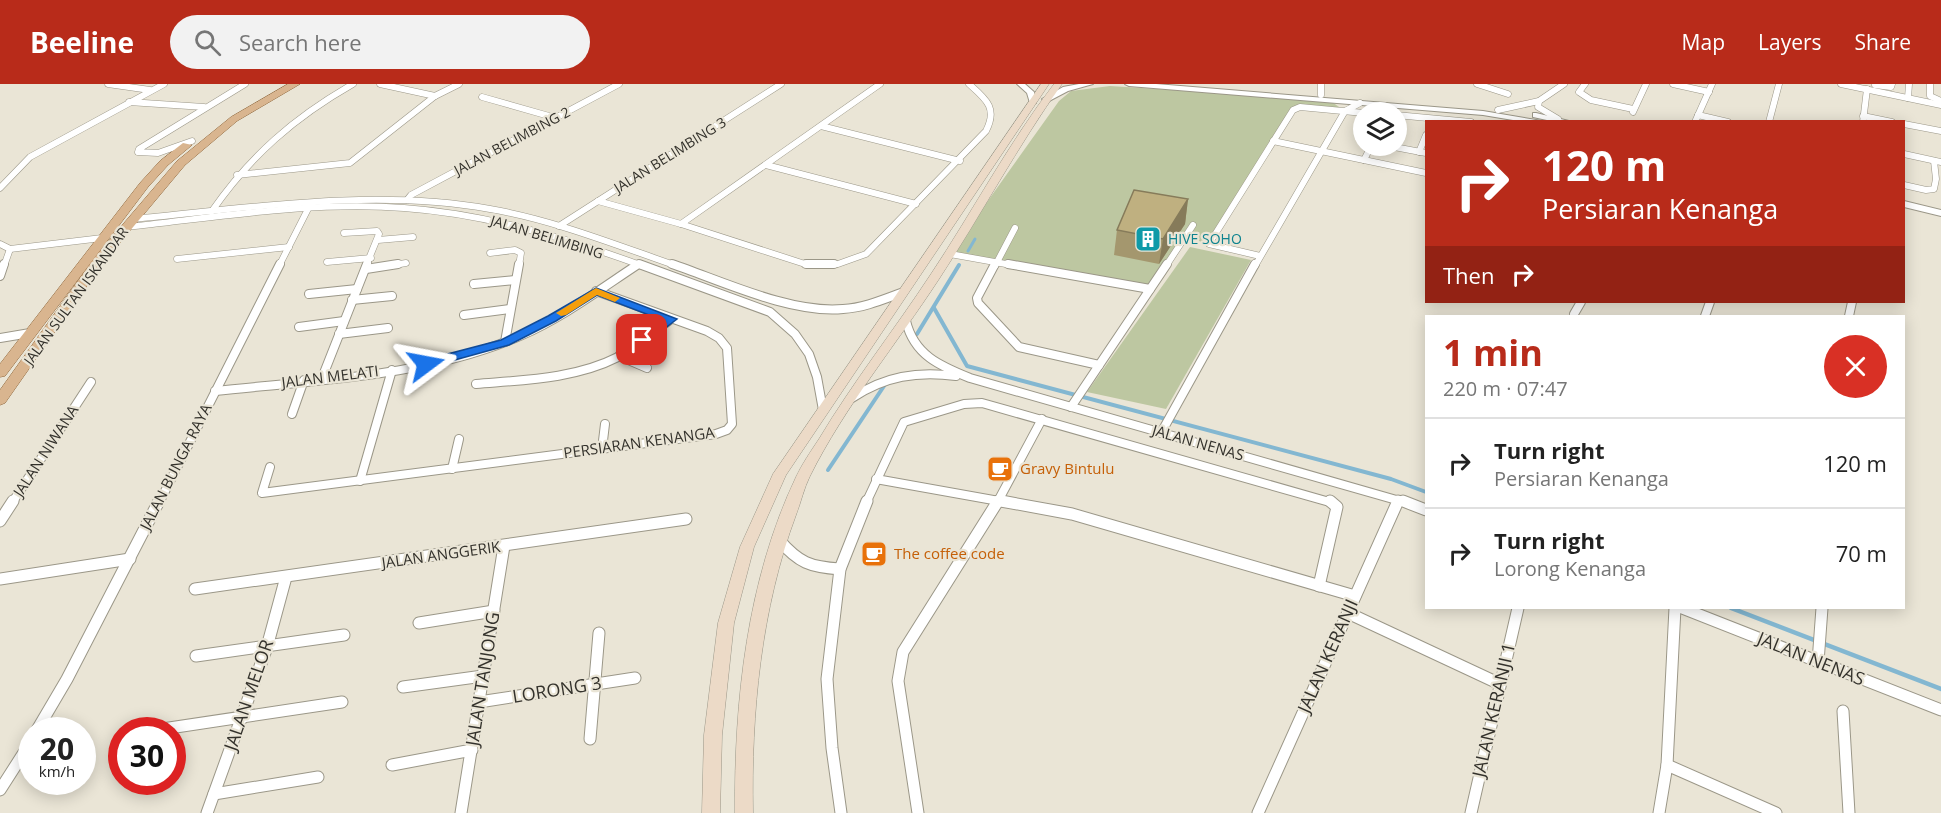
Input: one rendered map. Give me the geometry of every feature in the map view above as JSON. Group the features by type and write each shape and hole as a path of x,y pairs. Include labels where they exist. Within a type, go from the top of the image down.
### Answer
{"main road":[{"name":"JALAN SULTAN ISKANDAR","path":"0,373 102,238 164,164 224,118 279,84"},
{"name":"JALAN SULTAN ISKANDAR","path":"0,400 99,260 181,163 234,119 295,84"},
{"path":"744,813 743,752 758,619 778,540 803,477 848,401 906,321 950,254 1040,100 1045,84"},
{"path":"711,813 713,735 726,623 747,547 780,474 901,293 1040,100 1058,84"}],"street":[{"path":"108,84 150,90"},
{"path":"0,188 30,157 164,84"},
{"path":"192,141 159,152 149,154 138,152 139,149 204,107 245,84"},
{"path":"212,212 237,175 279,131 308,110 353,84"},
{"path":"380,84 435,96"},
{"path":"237,175 350,162 435,96 459,84"},
{"name":"JALAN BELIMBING 2","path":"406,200 411,195 620,84"},
{"name":"JALAN BELIMBING 3","path":"559,225 781,84"},
{"path":"681,224 880,84"},
{"path":"598,201 681,224 808,265 828,266 849,262 866,254 960,161 991,126 992,112 985,99 969,84"},
{"path":"1021,84 1040,100 1066,89 1089,84"},
{"path":"1129,84 1353,102"},
{"path":"1200,84 1498,110 1562,120"},
{"path":"1321,84 1321,95"},
{"path":"1477,84 1508,94"},
{"path":"1498,110 1539,101 1564,84"},
{"path":"1586,84 1579,92 1585,98 1633,111 1646,84"},
{"path":"1673,84 1709,92"},
{"path":"1696,120 1712,84"},
{"path":"1770,120 1779,84"},
{"path":"1841,84 1868,87 1891,87 1892,84"},
{"path":"1908,98 1909,84"},
{"path":"1930,84 1930,96 1941,103"},
{"path":"1868,87 1908,98 1941,103"},
{"path":"1863,118 1868,87"},
{"path":"482,97 556,118"},
{"path":"1329,100 1345,111"},
{"path":"1539,101 1538,107 1558,119"},
{"path":"129,102 204,107"},
{"path":"1163,429 1345,111 1353,107"},
{"path":"1407,107 1483,113 1530,120"},
{"path":"1260,256 1209,244 1296,108 1353,112"},
{"path":"1698,115 1719,120"},
{"path":"1407,116 1433,120"},
{"path":"1905,124 1941,131"},
{"path":"820,126 960,161"},
{"path":"1273,141 1425,173"},
{"path":"1407,149 1423,152"},
{"path":"1905,154 1937,162 1939,179 1934,189 1931,190 1905,185"},
{"path":"1364,160 1366,156"},
{"path":"766,165 916,204"},
{"path":"1905,198 1941,207"},
{"name":"JALAN BELIMBING","path":"130,223 212,212 406,200 489,209 559,225 782,302 822,311 866,306 901,293"},
{"path":"1905,204 1941,213"},
{"name":"JALAN BELIMBING","path":"130,223 309,206 404,208 473,216 518,225 770,312 794,330 807,346 823,410"},
{"name":"JALAN BUNGA RAYA","path":"45,717 68,678 309,206"},
{"path":"1074,403 1193,225"},
{"path":"1015,228 977,301 1016,345 1099,365"},
{"path":"344,233 413,237"},
{"path":"322,378 377,236"},
{"path":"0,244 10,249 102,238"},
{"path":"177,259 289,247"},
{"path":"0,276 10,249"},
{"path":"490,254 519,250 521,253 514,280 505,342"},
{"path":"950,254 1150,289"},
{"path":"327,262 370,258"},
{"path":"366,269 406,263"},
{"name":"JALAN MELATI","path":"215,391 392,370 443,361 505,342 552,319 637,265"},
{"path":"474,284 514,280"},
{"path":"309,294 357,289"},
{"name":"PERSIARAN KENANGA","path":"270,467 261,493 716,434 727,430 732,424 727,348 719,338 707,331 596,291"},
{"path":"352,300 392,296"},
{"path":"1574,314 1580,303"},
{"path":"464,315 510,309"},
{"path":"476,384 573,372 619,356 671,319"},
{"path":"298,327 344,321"},
{"name":"JALAN NENAS","path":"906,321 908,334 916,347 928,359 970,378"},
{"path":"339,334 388,328"},
{"path":"0,338 30,333"},
{"path":"619,356 647,368"},
{"path":"360,481 392,370"},
{"name":"JALAN NENAS","path":"848,401 867,386 903,375 936,373 970,378 1074,403 1124,422 1163,429 1425,510"},
{"path":"292,414 304,380"},
{"name":"JALAN NIWANA","path":"0,521 92,382"},
{"path":"841,813 832,748 827,679 840,568 876,479 904,422 908,419 974,402 1307,493 1332,502 1337,507 1319,586"},
{"path":"918,813 898,681 903,652 999,500 1042,419"},
{"path":"1117,440 1124,422"},
{"path":"602,449 605,424"},
{"path":"452,469 459,440"},
{"path":"1307,493 1312,476"},
{"path":"876,479 1072,514 1355,596"},
{"name":"JALAN KERANJI","path":"1258,813 1399,500"},
{"name":"JALAN ANGGERIK","path":"195,590 686,519"},
{"path":"778,540 795,559 814,567 840,568"},
{"name":"JALAN TANJONG","path":"461,813 504,546"},
{"path":"0,579 129,559"},
{"name":"JALAN MELOR","path":"207,813 267,647 286,577"},
{"name":"JALAN KERANJI 1","path":"1470,813 1518,609"},
{"path":"1659,813 1667,765 1675,609"},
{"name":"JALAN NENAS","path":"1685,609 1818,657 1941,710"},
{"path":"1818,657 1822,609"},
{"path":"419,623 494,611"},
{"path":"1348,613 1500,684"},
{"path":"590,739 599,633"},
{"path":"196,656 344,635"},
{"path":"403,687 483,676"},
{"name":"LORONG 3","path":"479,702 635,678"},
{"path":"186,725 342,702"},
{"path":"1843,711 1849,813"},
{"path":"392,765 472,750"},
{"path":"0,790 18,762"},
{"path":"1667,765 1776,813"},
{"path":"214,794 318,777"}],"green space":[{"path":"1110,86 1329,100 1345,111 1296,108 1209,244 1185,237 1150,289 950,254 1059,101 1071,91"},
{"path":"1190,247 1251,260 1166,409 1087,392"}],"building":[{"path":"1134,190 1188,199 1163,239 1117,230"}],"waterway":[{"path":"968,251 975,239"},
{"path":"917,334 959,265"},
{"path":"934,308 967,366 1391,479 1425,492"},
{"path":"828,470 886,383"},
{"path":"1734,609 1941,689"}],"slow traffic":[{"path":"561,313 596,291 615,298"}],"place":[{"name":"HIVE SOHO","path":"1148,239"},
{"name":"Gravy Bintulu","path":"1000,469"},
{"name":"The coffee code","path":"874,554"}],"route":[{"path":"426,364 505,342 552,319 596,291 671,319 642,340"}]}
